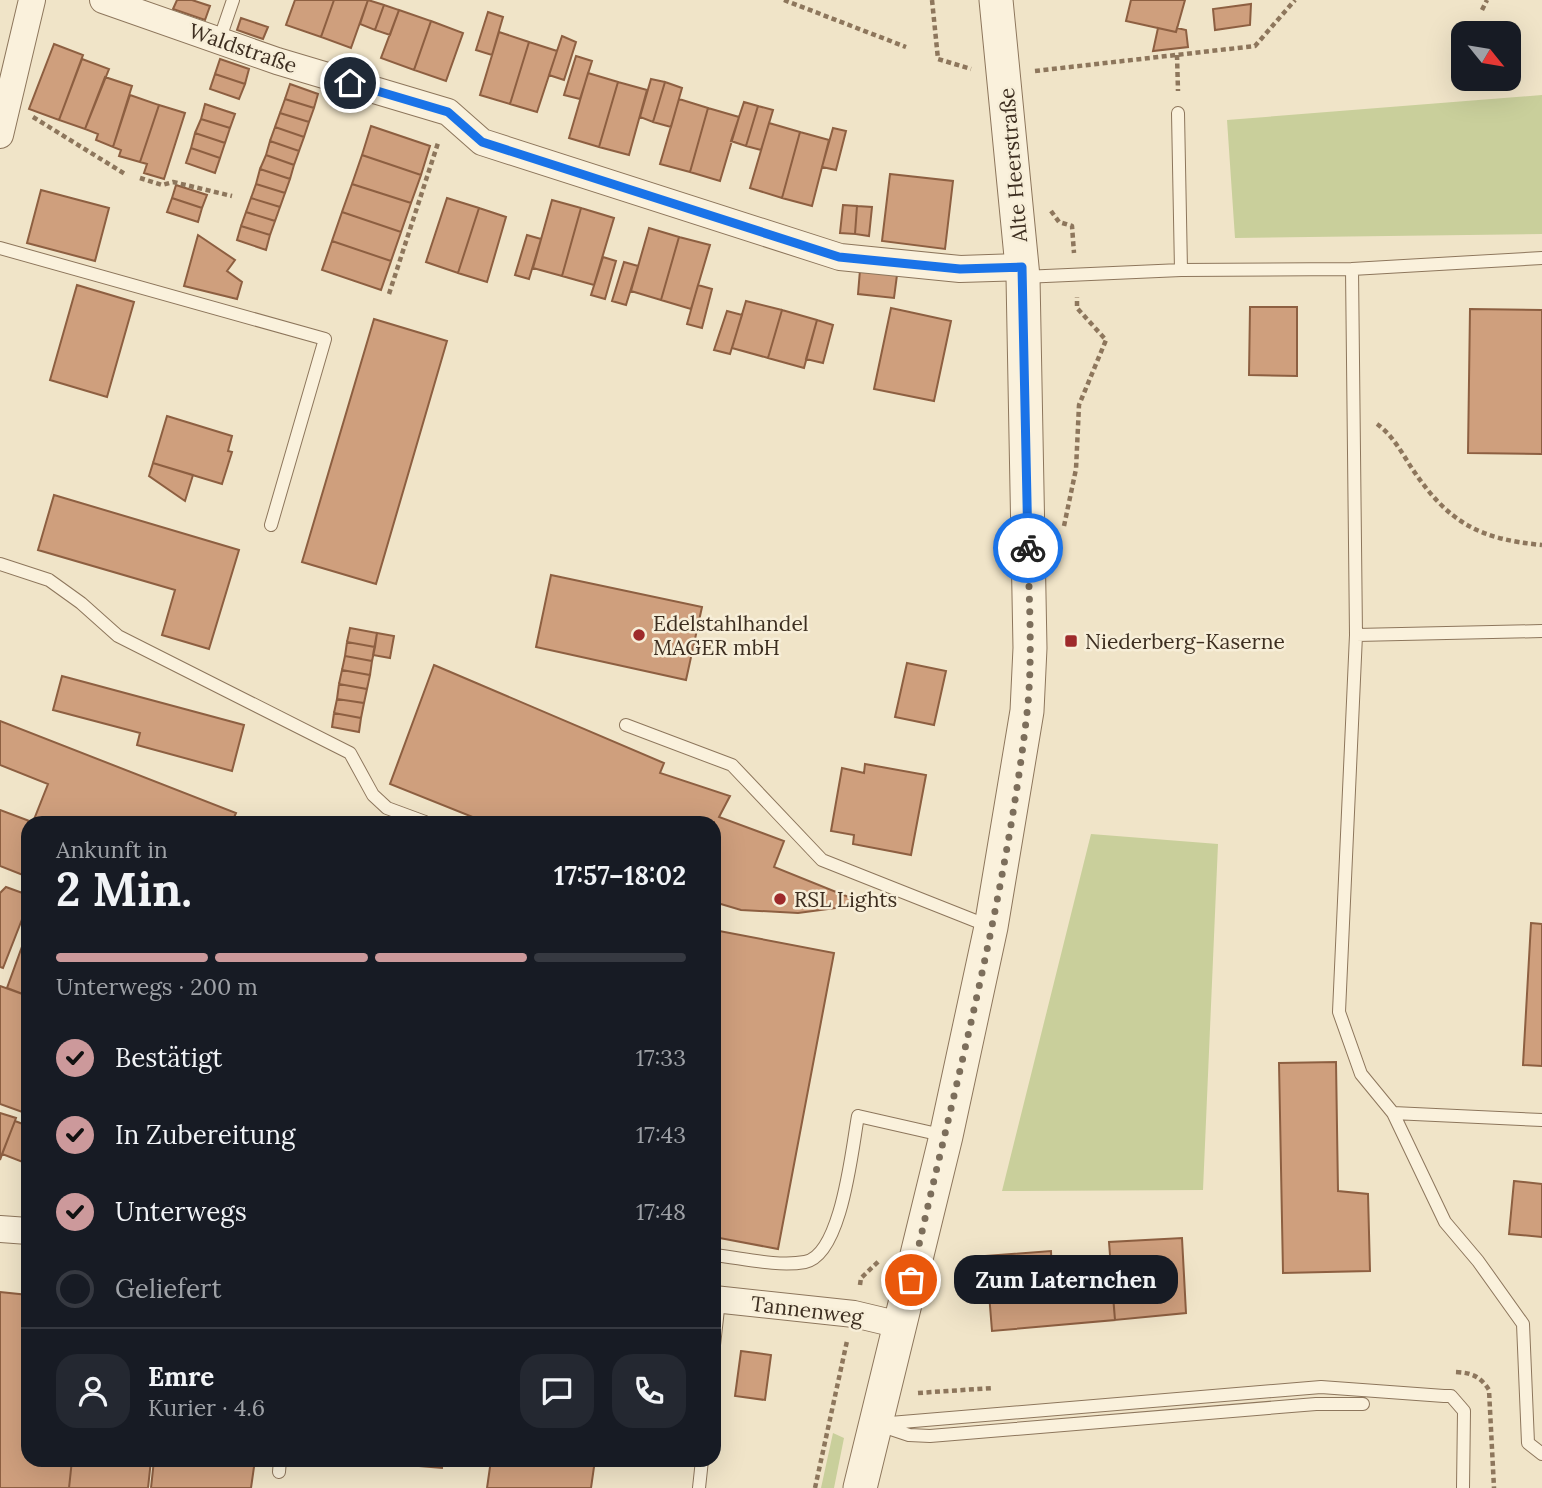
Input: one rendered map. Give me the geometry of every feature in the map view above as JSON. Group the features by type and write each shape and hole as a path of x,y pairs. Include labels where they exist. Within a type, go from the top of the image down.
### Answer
{"street":[{"path":"0,135 32,0"},
{"name":"Waldstraße","path":"103,0 219,41 448,112 482,142 839,257 960,269 1023,272"},
{"name":"Alte Heerstraße","path":"860,1488 946,1136 991,928 1027,711 1030,660 1023,272 984,74 996,0"},
{"path":"0,1228 21,1230"},
{"name":"Tannenweg","path":"721,1301 854,1314 900,1325"}],"lane":[{"path":"219,41 233,0"},
{"path":"1178,113 1181,270"},
{"path":"0,248 325,339 271,525"},
{"path":"1023,272 1076,274 1181,270 1352,270 1542,258"},
{"path":"1352,270 1356,635 1339,1012 1361,1074 1393,1113 1445,1222 1478,1261 1522,1324 1528,1443 1542,1454"},
{"path":"0,564 49,580 81,603 118,636 350,752 373,795 387,808 409,816"},
{"path":"1356,635 1542,631"},
{"path":"626,725 732,765 822,860 991,928"},
{"path":"1393,1113 1542,1120"},
{"path":"721,1256 791,1263 808,1262 820,1254 833,1234 858,1116 946,1136"},
{"path":"875,1424 1321,1387 1451,1396 1464,1411 1463,1488"},
{"path":"875,1424 909,1435 930,1436 1316,1404 1363,1404"},
{"path":"699,1488 701,1467"}],"path":[{"path":"784,0 906,47"},
{"path":"932,0 938,59 984,74 1034,71 1255,46 1295,0"},
{"path":"1482,10 1487,0"},
{"path":"1177,55 1178,113"},
{"path":"972,59 984,74"},
{"path":"8,103 125,174"},
{"path":"389,294 448,112"},
{"path":"140,178 162,186 173,182 232,196"},
{"path":"1048,198 1051,211 1059,222 1072,226 1077,308 1106,340 1079,405 1076,469 1062,539"},
{"path":"1354,411 1383,428 1430,494 1472,530 1501,541 1542,545"},
{"path":"815,1488 861,1278 884,1256"},
{"path":"1493,1432 1494,1488"}],"green space":[{"path":"1542,95 1542,234 1235,238 1227,120"},
{"path":"1091,834 1218,844 1203,1190 1002,1191"},
{"path":"833,1433 844,1438 834,1488 821,1488"}],"building":[{"path":"177,0 192,0 210,6 205,20 173,9"},
{"path":"295,0 334,0 321,37 286,25"},
{"path":"334,0 368,0 351,48 321,37"},
{"path":"368,0 384,5 375,30 360,24"},
{"path":"1131,0 1185,0 1176,32 1126,21"},
{"path":"1251,4 1250,25 1215,30 1213,9"},
{"path":"384,5 399,10 390,35 375,30"},
{"path":"399,10 431,21 414,70 381,58"},
{"path":"488,12 503,17 492,55 476,50"},
{"path":"241,18 268,27 263,39 237,30"},
{"path":"431,21 463,33 446,81 414,70"},
{"path":"1158,28 1176,32 1177,28 1186,30 1188,47 1153,51"},
{"path":"499,32 529,42 510,104 480,95"},
{"path":"562,36 576,42 564,80 549,75"},
{"path":"529,42 557,51 537,112 510,104"},
{"path":"54,44 83,55 59,120 29,109"},
{"path":"576,56 592,61 580,99 564,95"},
{"path":"82,59 109,69 85,129 59,120"},
{"path":"220,59 249,69 245,84 215,74"},
{"path":"588,73 618,82 599,147 569,138"},
{"path":"215,74 245,84 239,99 210,89"},
{"path":"105,77 132,86 113,147 96,140 98,134 85,129"},
{"path":"651,79 665,82 653,122 640,117"},
{"path":"618,82 647,90 629,155 599,147"},
{"path":"665,82 682,88 671,127 653,122"},
{"path":"290,84 318,94 314,108 285,99"},
{"path":"130,95 159,105 140,162 119,156 121,150 113,147"},
{"path":"285,99 314,108 309,122 280,113"},
{"path":"679,99 708,108 690,172 660,164"},
{"path":"744,102 758,106 746,146 731,141"},
{"path":"205,104 235,114 230,128 201,119"},
{"path":"159,105 185,113 164,179 144,173 147,164 140,162"},
{"path":"758,106 773,110 761,150 746,146"},
{"path":"708,108 739,117 720,181 690,172"},
{"path":"280,113 309,122 304,137 275,127"},
{"path":"201,119 230,128 225,143 195,133"},
{"path":"769,123 800,132 782,198 750,188"},
{"path":"371,126 430,146 421,175 362,155"},
{"path":"275,127 304,137 299,151 270,141"},
{"path":"833,128 846,131 836,170 822,167"},
{"path":"800,132 829,140 812,206 782,198"},
{"path":"195,133 225,143 220,158 191,148"},
{"path":"270,141 299,151 294,165 266,155"},
{"path":"191,148 220,158 215,173 186,163"},
{"path":"266,155 294,165 290,179 260,169"},
{"path":"362,155 421,175 411,203 352,184"},
{"path":"260,169 290,179 285,193 256,184"},
{"path":"890,174 953,181 945,249 882,241"},
{"path":"256,184 285,193 280,207 251,198"},
{"path":"352,184 411,203 401,232 342,212"},
{"path":"176,185 207,195 202,208 172,198"},
{"path":"41,190 109,208 95,261 27,243"},
{"path":"172,198 202,208 198,222 167,212"},
{"path":"251,198 280,207 275,221 246,212"},
{"path":"447,198 479,208 458,273 426,262"},
{"path":"552,200 581,208 562,276 533,268"},
{"path":"843,205 857,206 855,234 840,233"},
{"path":"857,206 872,207 869,236 855,234"},
{"path":"479,208 506,217 487,282 458,273"},
{"path":"581,208 614,218 594,285 562,276"},
{"path":"246,212 275,221 270,235 241,226"},
{"path":"342,212 401,232 391,261 332,241"},
{"path":"241,226 270,235 266,250 237,240"},
{"path":"649,228 679,237 661,300 631,291"},
{"path":"198,235 235,260 227,271 242,282 237,299 184,286"},
{"path":"527,235 541,239 529,279 515,275"},
{"path":"679,237 710,245 691,309 661,300"},
{"path":"332,241 391,261 381,290 322,270"},
{"path":"603,257 616,261 605,299 591,295"},
{"path":"624,262 638,266 626,305 612,301"},
{"path":"860,270 897,275 894,298 858,294"},
{"path":"77,285 134,302 107,397 50,380"},
{"path":"698,285 712,289 702,328 687,324"},
{"path":"746,301 782,310 768,358 732,348"},
{"path":"1250,307 1297,307 1297,376 1249,375"},
{"path":"891,308 951,321 934,401 874,389"},
{"path":"1470,309 1542,310 1542,454 1468,453"},
{"path":"782,310 817,320 804,368 768,358"},
{"path":"727,311 742,315 730,354 714,350"},
{"path":"374,319 447,341 376,584 302,562"},
{"path":"817,320 833,325 823,363 806,359"},
{"path":"167,416 232,436 228,451 232,452 222,484 153,463"},
{"path":"153,463 193,475 185,501 149,476"},
{"path":"54,495 239,550 209,649 162,635 175,590 38,550"},
{"path":"551,575 702,607 686,680 536,647"},
{"path":"350,628 377,633 375,647 347,642"},
{"path":"377,633 394,636 390,658 373,655"},
{"path":"347,642 375,647 372,661 345,656"},
{"path":"345,656 372,661 370,675 342,670"},
{"path":"907,663 946,671 934,725 895,717"},
{"path":"434,665 664,763 660,773 730,796 720,816 470,816 390,784"},
{"path":"342,670 370,675 367,689 339,684"},
{"path":"62,676 244,725 232,771 137,745 140,733 53,710"},
{"path":"339,684 367,689 364,703 337,699"},
{"path":"337,699 364,703 361,718 334,713"},
{"path":"334,713 361,718 359,732 332,727"},
{"path":"0,721 236,813 235,816 35,816 48,784 0,765"},
{"path":"865,764 926,775 911,855 853,844 854,835 831,831 842,768 864,773"},
{"path":"0,810 21,818 21,874 0,866"},
{"path":"721,818 784,841 774,867 866,904 798,913 741,910 721,904"},
{"path":"6,887 21,892 21,922 3,968 0,967 0,893"},
{"path":"1531,923 1542,924 1542,1066 1523,1065"},
{"path":"721,931 834,953 778,1249 721,1238"},
{"path":"21,949 21,993 7,988"},
{"path":"0,986 21,994 21,1112 0,1104"},
{"path":"1336,1062 1338,1191 1368,1194 1370,1271 1283,1273 1279,1063"},
{"path":"0,1113 16,1118 0,1160"},
{"path":"15,1121 21,1123 21,1161 2,1154"},
{"path":"1514,1181 1542,1184 1542,1237 1509,1234"},
{"path":"1182,1238 1186,1313 1115,1320 1109,1242"},
{"path":"1051,1251 1052,1277 1111,1273 1115,1320 992,1331 986,1256"},
{"path":"0,1292 21,1294 21,1467 71,1467 69,1488 0,1488"},
{"path":"741,1351 771,1355 765,1400 735,1396"},
{"path":"71,1467 150,1467 148,1488 69,1488"},
{"path":"153,1467 254,1467 251,1488 151,1488"},
{"path":"490,1467 594,1467 591,1488 487,1488"}],"way so far":[{"path":"911,1280 946,1136 991,928 1011,820 1027,711 1030,648 1028,548"}],"place":[{"name":"Edelstahlhandel MAGER mbH","path":"639,635"},
{"name":"Niederberg-Kaserne","path":"1071,641"},
{"name":"RSL Lights","path":"780,899"},
{"name":"Zum Laternchen","path":"911,1280"}],"route":[{"path":"350,83 448,112 482,142 839,257 960,269 1022,267 1028,548"}]}
